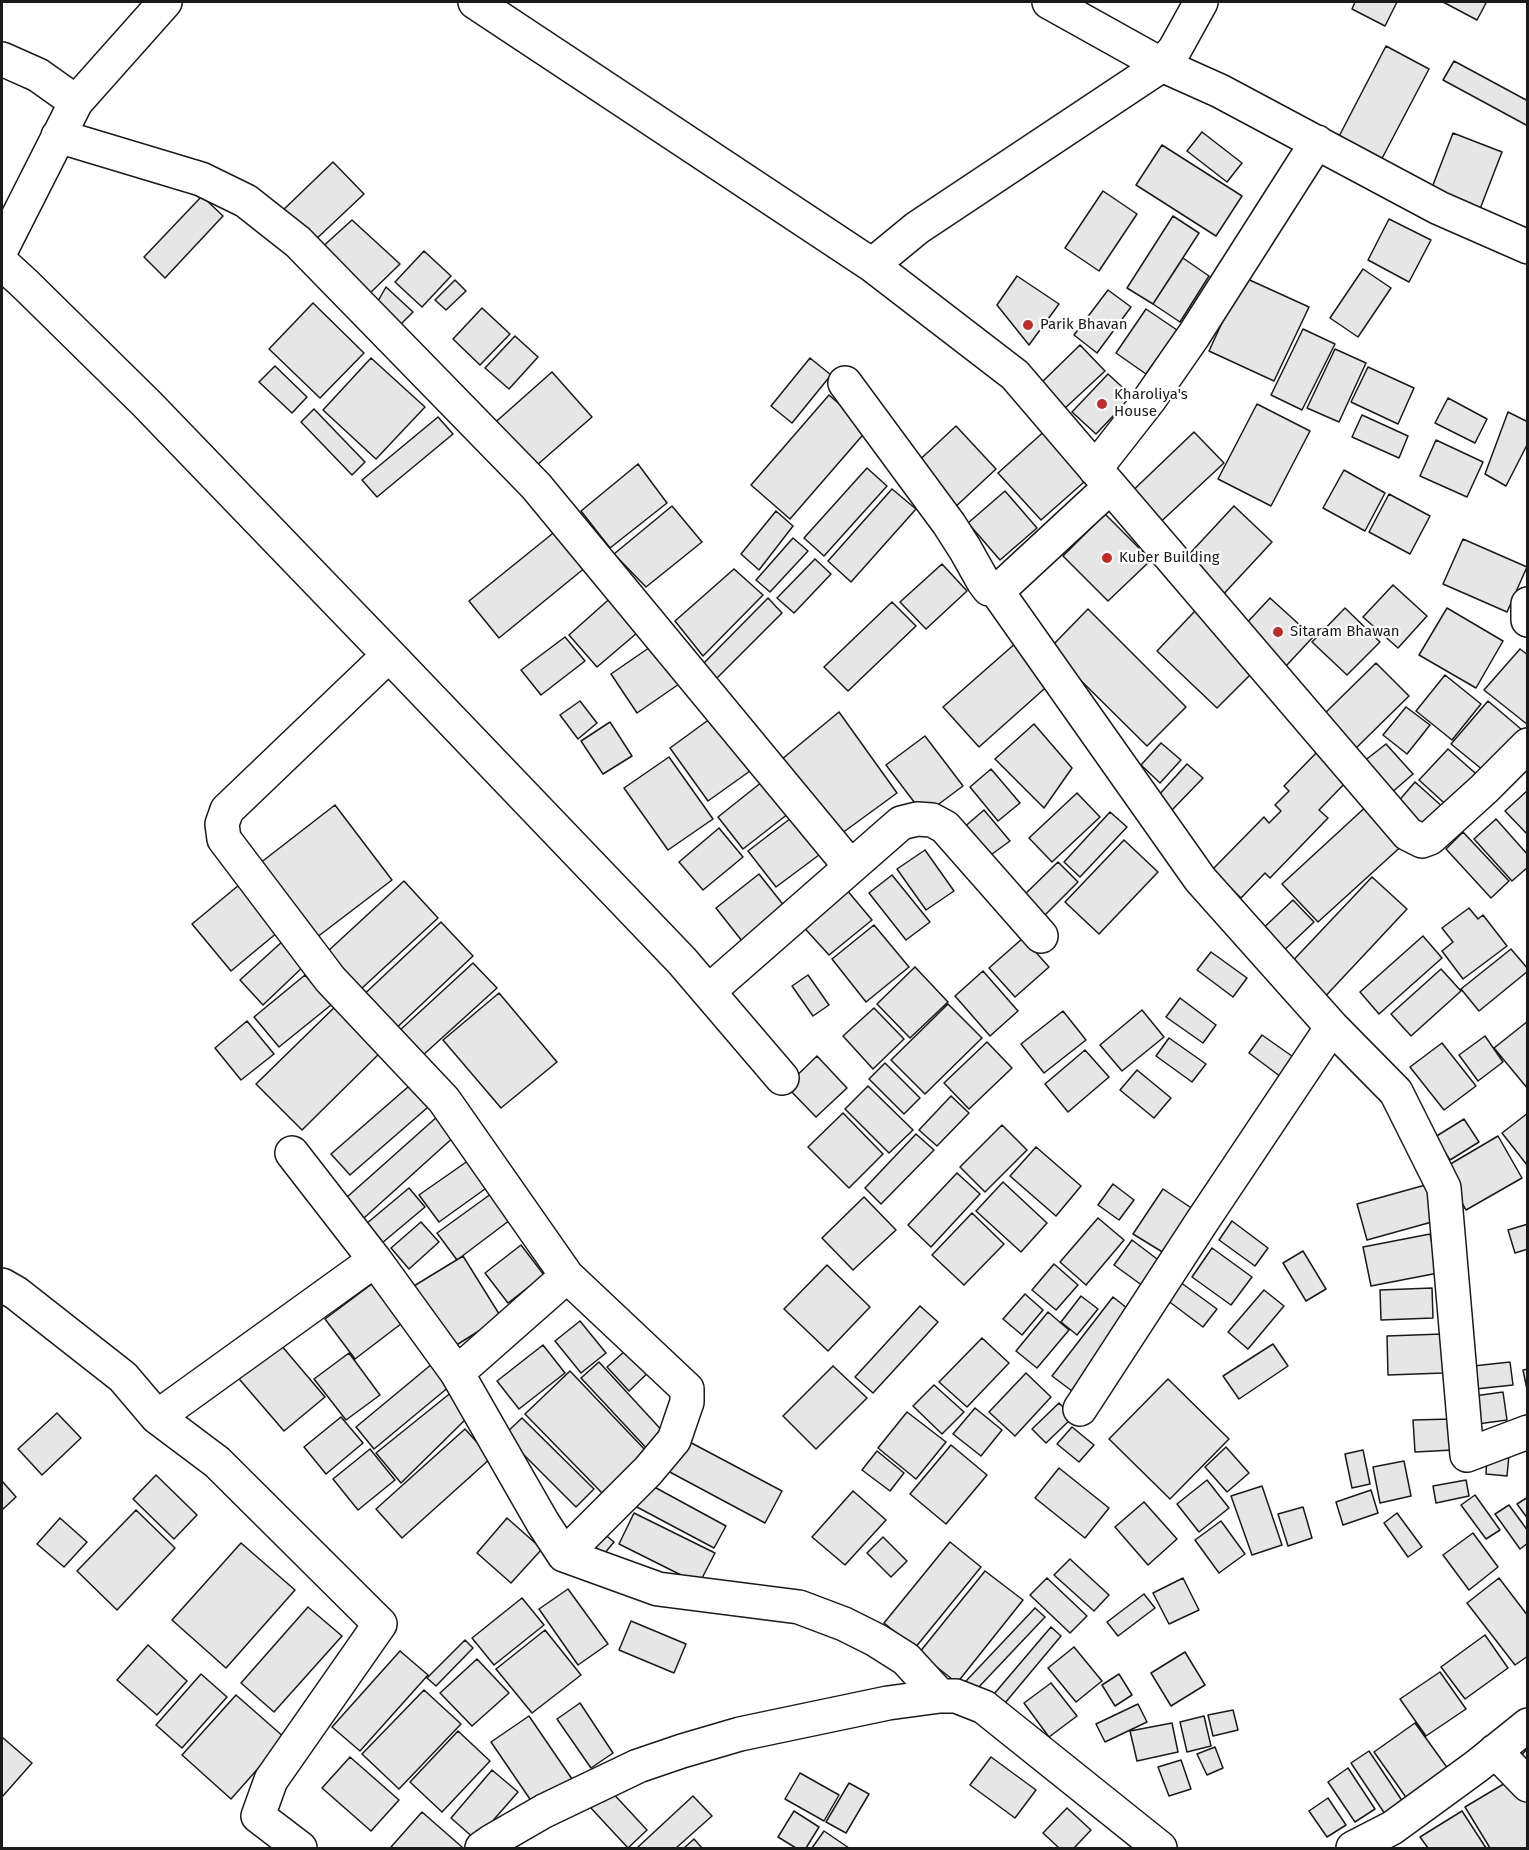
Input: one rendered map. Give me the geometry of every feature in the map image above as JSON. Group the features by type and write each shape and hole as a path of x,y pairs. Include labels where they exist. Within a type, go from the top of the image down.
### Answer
{"street":[{"path":"2,248 76,102 165,2"},
{"path":"475,2 872,265 1015,375 1408,834 1422,842 1430,837 1484,789 1527,745"},
{"path":"1049,2 1162,65 1220,91 1439,208 1527,247"},
{"path":"872,265 917,228 1162,65 1175,49 1201,2"},
{"path":"2,59 38,75 76,102"},
{"path":"58,136 201,179 246,201 298,242 536,486 850,866"},
{"path":"845,383 950,524 982,581 989,589 996,590 1002,587 1103,478 1149,400 1194,335 1317,142"},
{"path":"2,263 156,413 674,952 782,1078"},
{"path":"996,590 1200,879 1332,1027 1396,1092 1444,1188 1467,1455 1527,1432"},
{"path":"1527,603 1527,620"},
{"path":"389,655 226,810 222,824 224,839 330,979 444,1100 567,1276 687,1389 687,1402 674,1440 648,1472 564,1555"},
{"path":"709,991 900,823 917,819 932,820 945,827 1041,936"},
{"path":"1080,1409 1332,1027"},
{"path":"292,1153 375,1260 457,1372 543,1523 564,1555 658,1589 799,1607 844,1624 876,1640 906,1659 940,1696"},
{"path":"157,1417 375,1260"},
{"path":"457,1372 567,1276"},
{"path":"2,1285 16,1293 123,1377 157,1417 217,1462 380,1624 271,1780 258,1816 300,1848"},
{"path":"482,1848 544,1811 638,1767 682,1750 740,1734 888,1703 940,1696 956,1696 984,1707 1160,1848"},
{"path":"1353,1848 1392,1827 1527,1725"},
{"path":"1495,1751 1527,1785"}],"building":[{"path":"1355,2 1397,2 1385,26 1352,9"},
{"path":"1443,2 1484,2 1486,3 1477,20"},
{"path":"1386,46 1429,69 1378,166 1335,144"},
{"path":"1454,61 1528,101 1528,126 1443,80"},
{"path":"1202,132 1242,163 1227,182 1187,151"},
{"path":"1453,133 1502,152 1480,209 1431,190"},
{"path":"1162,145 1242,196 1216,236 1136,185"},
{"path":"333,162 364,194 312,243 280,213"},
{"path":"1103,191 1137,214 1099,271 1065,248"},
{"path":"202,196 223,216 165,278 144,257"},
{"path":"1173,216 1199,233 1153,304 1127,288"},
{"path":"1389,219 1431,240 1409,282 1368,260"},
{"path":"352,220 400,264 366,297 319,250"},
{"path":"424,251 451,276 422,307 395,282"},
{"path":"1183,258 1209,276 1180,322 1153,304"},
{"path":"1363,269 1391,288 1358,337 1330,318"},
{"name":"Parik Bhavan","path":"1017,276 1059,304 1029,345 997,305"},
{"path":"1243,277 1309,307 1274,381 1209,351"},
{"path":"455,280 466,291 446,310 435,300"},
{"path":"386,287 413,312 401,324 378,301"},
{"path":"1108,290 1131,307 1097,353 1074,335"},
{"path":"313,303 364,353 320,398 269,349"},
{"path":"482,308 510,334 480,365 453,339"},
{"path":"1146,309 1177,330 1146,374 1116,353"},
{"path":"1303,329 1335,344 1302,410 1271,395"},
{"path":"515,336 538,357 509,389 485,368"},
{"path":"1080,345 1105,371 1063,410 1039,385"},
{"path":"1335,349 1366,363 1339,422 1307,408"},
{"path":"371,358 425,407 376,459 323,410"},
{"path":"810,358 831,375 792,423 771,406"},
{"path":"275,366 307,397 292,413 259,382"},
{"path":"1368,367 1414,388 1398,424 1351,402"},
{"path":"552,372 592,417 529,472 490,427"},
{"name":"Kharoliya's House","path":"1108,374 1132,396 1096,434 1072,412"},
{"path":"829,395 868,429 790,519 751,485"},
{"path":"1448,398 1487,419 1475,443 1435,423"},
{"path":"1257,404 1310,431 1271,506 1218,479"},
{"path":"314,409 365,462 352,475 301,422"},
{"path":"1508,412 1528,422 1528,443 1506,486 1485,474"},
{"path":"1362,415 1408,436 1399,458 1352,437"},
{"path":"438,417 453,434 377,497 362,480"},
{"path":"956,426 996,469 952,510 912,467"},
{"path":"1048,428 1092,475 1041,520 998,473"},
{"path":"1194,432 1224,463 1153,529 1124,499"},
{"path":"1436,440 1483,462 1467,497 1420,476"},
{"path":"638,464 667,503 610,548 581,511"},
{"path":"867,468 887,486 824,556 804,538"},
{"path":"1344,470 1385,493 1365,531 1323,508"},
{"path":"892,489 916,509 851,582 828,561"},
{"path":"1005,491 1037,528 1000,560 968,523"},
{"path":"1389,494 1430,516 1410,554 1369,532"},
{"path":"672,506 702,542 646,587 614,554"},
{"path":"1234,506 1272,542 1219,599 1181,563"},
{"path":"776,511 793,526 759,570 741,554"},
{"name":"Kuber Building","path":"1105,514 1151,560 1108,601 1063,556"},
{"path":"557,530 586,567 499,638 469,601"},
{"path":"793,538 808,551 770,592 756,580"},
{"path":"1463,539 1527,567 1507,612 1443,584"},
{"path":"815,559 831,574 794,613 777,598"},
{"path":"942,564 967,591 926,629 900,602"},
{"path":"734,569 763,595 703,656 675,621"},
{"path":"1393,585 1427,616 1398,648 1363,617"},
{"path":"615,594 644,627 597,667 569,635"},
{"path":"768,598 782,613 714,681 700,667"},
{"name":"Sitaram Bhawan","path":"1270,598 1313,637 1286,666 1243,627"},
{"path":"892,602 916,626 848,691 824,667"},
{"path":"1345,608 1380,642 1347,675 1312,642"},
{"path":"1447,608 1503,641 1476,688 1419,655"},
{"path":"1088,609 1186,707 1147,746 1049,649"},
{"path":"1195,611 1256,669 1217,708 1157,651"},
{"path":"565,637 585,661 541,695 521,670"},
{"path":"1017,642 1052,682 979,747 943,707"},
{"path":"656,643 682,682 637,713 611,674"},
{"path":"1520,649 1528,655 1528,725 1484,690"},
{"path":"1376,663 1409,696 1353,751 1320,718"},
{"path":"1445,675 1481,704 1452,740 1416,711"},
{"path":"580,701 597,723 578,739 560,715"},
{"path":"1488,701 1528,735 1489,775 1451,744"},
{"path":"1406,707 1430,725 1407,754 1383,735"},
{"path":"839,712 897,793 834,839 776,764"},
{"path":"718,713 757,766 708,801 670,748"},
{"path":"610,722 632,756 603,774 581,741"},
{"path":"1034,724 1072,768 1044,808 995,759"},
{"path":"925,736 963,786 924,815 886,765"},
{"path":"1161,743 1181,760 1160,783 1141,765"},
{"path":"1386,744 1413,774 1390,794 1363,762"},
{"path":"1448,749 1482,779 1453,811 1419,780"},
{"path":"1319,750 1349,779 1319,810 1328,818 1270,878 1265,873 1241,898 1212,870 1264,817 1269,823 1281,811 1275,805 1289,791 1284,786"},
{"path":"669,757 713,819 668,850 624,788"},
{"path":"1187,764 1203,778 1172,810 1157,797"},
{"path":"991,769 1020,803 998,821 970,787"},
{"path":"767,778 793,810 743,849 718,817"},
{"path":"1415,782 1445,809 1426,831 1396,804"},
{"path":"1528,790 1528,835 1505,811"},
{"path":"1077,793 1100,817 1052,862 1029,838"},
{"path":"1370,803 1406,842 1318,922 1282,884"},
{"path":"335,805 392,880 312,941 255,867"},
{"path":"984,810 1010,841 988,857 962,829"},
{"path":"1110,812 1127,827 1080,877 1064,862"},
{"path":"795,815 823,852 776,887 748,851"},
{"path":"1496,819 1528,855 1528,867 1512,881 1474,839"},
{"path":"719,828 743,857 703,890 679,862"},
{"path":"1463,832 1509,881 1491,898 1446,849"},
{"path":"1124,840 1158,872 1099,934 1065,902"},
{"path":"925,850 954,891 926,910 897,869"},
{"path":"1058,862 1078,882 1039,921 1020,899"},
{"path":"759,874 785,907 742,941 716,908"},
{"path":"892,875 930,922 906,940 869,893"},
{"path":"1372,877 1407,909 1320,1002 1285,969"},
{"path":"404,881 438,918 361,989 327,952"},
{"path":"841,883 872,920 829,955 798,921"},
{"path":"239,885 278,932 231,971 192,924"},
{"path":"1293,900 1314,922 1278,956 1257,934"},
{"path":"1469,908 1478,919 1483,915 1507,946 1463,979 1442,951 1453,942 1442,928"},
{"path":"441,922 473,956 390,1034 358,1000"},
{"path":"874,925 909,967 866,1002 832,959"},
{"path":"1423,936 1442,958 1379,1014 1360,992"},
{"path":"1023,938 1049,967 1015,997 989,968"},
{"path":"284,940 306,964 263,1005 240,980"},
{"path":"1511,949 1528,971 1479,1011 1461,989"},
{"path":"1211,952 1247,978 1233,997 1197,970"},
{"path":"473,963 497,988 422,1056 399,1031"},
{"path":"915,967 948,1002 910,1038 877,1004"},
{"path":"1441,969 1461,991 1411,1036 1391,1014"},
{"path":"983,971 1018,1011 990,1036 955,996"},
{"path":"305,975 331,1005 279,1047 254,1017"},
{"path":"808,975 829,1005 813,1016 792,986"},
{"path":"499,993 557,1062 501,1108 443,1040"},
{"path":"1180,998 1216,1025 1203,1043 1166,1017"},
{"path":"342,1000 387,1046 302,1130 256,1084"},
{"path":"948,1004 982,1038 925,1094 891,1060"},
{"path":"874,1008 904,1039 873,1069 843,1036"},
{"path":"1142,1010 1164,1037 1122,1071 1100,1045"},
{"path":"1063,1011 1086,1040 1044,1073 1021,1044"},
{"path":"247,1021 274,1054 241,1080 215,1048"},
{"path":"1528,1021 1528,1089 1494,1048"},
{"path":"1262,1035 1299,1061 1285,1080 1249,1053"},
{"path":"1485,1036 1503,1062 1478,1081 1459,1055"},
{"path":"1169,1038 1206,1064 1192,1082 1156,1056"},
{"path":"987,1042 1012,1068 969,1109 944,1083"},
{"path":"1442,1043 1476,1086 1444,1110 1410,1067"},
{"path":"1085,1050 1109,1077 1068,1112 1045,1084"},
{"path":"817,1056 847,1088 816,1117 786,1086"},
{"path":"885,1063 920,1098 904,1114 869,1079"},
{"path":"1137,1070 1171,1098 1154,1118 1120,1090"},
{"path":"416,1080 435,1101 350,1175 331,1154"},
{"path":"868,1086 913,1130 889,1153 845,1109"},
{"path":"951,1096 969,1113 937,1146 919,1130"},
{"path":"843,1113 883,1154 849,1188 808,1147"},
{"path":"1528,1113 1528,1165 1527,1165 1502,1133"},
{"path":"438,1116 456,1135 364,1218 346,1198"},
{"path":"1464,1119 1479,1142 1450,1160 1435,1137"},
{"path":"1002,1125 1027,1150 985,1192 960,1167"},
{"path":"916,1134 934,1150 881,1204 865,1188"},
{"path":"1498,1136 1522,1178 1466,1210 1442,1169"},
{"path":"1036,1147 1081,1186 1056,1216 1010,1176"},
{"path":"472,1158 492,1184 439,1222 419,1195"},
{"path":"957,1173 980,1194 931,1247 908,1225"},
{"path":"1003,1182 1047,1223 1021,1252 976,1211"},
{"path":"1113,1184 1134,1200 1119,1220 1098,1205"},
{"path":"1429,1184 1439,1220 1367,1240 1357,1204"},
{"path":"409,1188 425,1207 382,1243 366,1224"},
{"path":"1163,1189 1193,1209 1164,1253 1133,1234"},
{"path":"495,1191 514,1217 457,1260 437,1233"},
{"path":"864,1197 896,1230 853,1270 822,1238"},
{"path":"972,1213 1004,1244 964,1285 932,1255"},
{"path":"1098,1218 1124,1240 1086,1285 1060,1262"},
{"path":"1232,1221 1268,1248 1255,1266 1219,1240"},
{"path":"421,1222 439,1242 409,1269 391,1248"},
{"path":"1528,1224 1528,1249 1515,1253 1508,1230"},
{"path":"1430,1234 1438,1273 1371,1286 1363,1247"},
{"path":"1132,1240 1161,1262 1143,1286 1114,1265"},
{"path":"521,1245 544,1275 508,1303 485,1273"},
{"path":"1212,1248 1252,1277 1231,1305 1192,1277"},
{"path":"1303,1251 1326,1289 1306,1301 1283,1263"},
{"path":"463,1256 501,1317 447,1351 409,1289"},
{"path":"1054,1264 1078,1285 1056,1310 1032,1290"},
{"path":"827,1265 870,1307 828,1351 784,1309"},
{"path":"380,1278 410,1317 355,1359 325,1319"},
{"path":"1180,1282 1217,1309 1203,1327 1167,1300"},
{"path":"1432,1288 1433,1318 1381,1320 1380,1290"},
{"path":"1264,1290 1284,1306 1248,1349 1228,1332"},
{"path":"1025,1294 1043,1310 1022,1335 1003,1319"},
{"path":"1081,1296 1098,1309 1077,1335 1061,1322"},
{"path":"1113,1297 1137,1316 1076,1394 1052,1376"},
{"path":"920,1306 938,1322 873,1393 855,1377"},
{"path":"1048,1312 1069,1330 1037,1368 1016,1351"},
{"path":"580,1321 606,1353 581,1373 555,1341"},
{"path":"1442,1334 1444,1373 1388,1375 1387,1336"},
{"path":"275,1338 325,1397 284,1431 234,1373"},
{"path":"982,1338 1009,1363 967,1407 939,1382"},
{"path":"634,1343 655,1366 629,1391 607,1367"},
{"path":"1273,1344 1288,1366 1239,1399 1223,1376"},
{"path":"543,1345 565,1373 519,1409 497,1381"},
{"path":"349,1353 380,1395 346,1420 314,1379"},
{"path":"438,1359 456,1381 374,1449 356,1427"},
{"path":"599,1362 667,1436 650,1452 581,1378"},
{"path":"1510,1362 1513,1385 1466,1390 1464,1367"},
{"path":"833,1366 867,1398 816,1449 783,1416"},
{"path":"1528,1369 1528,1394 1523,1370"},
{"path":"570,1371 648,1453 604,1495 525,1414"},
{"path":"1026,1373 1051,1397 1015,1436 989,1412"},
{"path":"1168,1379 1229,1439 1170,1499 1109,1439"},
{"path":"934,1385 964,1412 942,1434 913,1406"},
{"path":"458,1387 469,1416 401,1483 376,1453"},
{"path":"1503,1392 1507,1420 1470,1425 1467,1397"},
{"path":"1059,1403 1073,1417 1046,1443 1032,1429"},
{"path":"975,1408 1002,1430 981,1456 953,1434"},
{"path":"907,1412 946,1442 916,1479 878,1448"},
{"path":"57,1413 81,1438 42,1475 18,1449"},
{"path":"341,1417 363,1443 326,1474 304,1447"},
{"path":"522,1418 594,1489 576,1507 504,1435"},
{"path":"1452,1419 1453,1450 1415,1452 1413,1420"},
{"path":"1072,1427 1094,1445 1079,1462 1057,1444"},
{"path":"465,1429 491,1458 402,1538 376,1509"},
{"path":"684,1439 782,1491 765,1523 666,1470"},
{"path":"951,1445 987,1475 946,1524 910,1494"},
{"path":"1226,1447 1249,1473 1227,1492 1205,1467"},
{"path":"370,1449 395,1480 358,1510 333,1479"},
{"path":"1363,1450 1370,1484 1352,1488 1345,1454"},
{"path":"877,1451 904,1473 890,1491 862,1470"},
{"path":"1487,1454 1509,1455 1507,1476 1486,1474"},
{"path":"1404,1461 1411,1496 1380,1503 1373,1467"},
{"path":"1059,1468 1109,1508 1085,1538 1035,1498"},
{"path":"156,1475 197,1515 174,1539 133,1499"},
{"path":"1207,1480 1229,1508 1199,1532 1177,1504"},
{"path":"1466,1480 1469,1496 1436,1503 1433,1486"},
{"path":"2,1481 16,1497 2,1510"},
{"path":"647,1483 726,1526 714,1548 635,1506"},
{"path":"1262,1486 1282,1545 1252,1555 1231,1496"},
{"path":"1371,1490 1378,1513 1343,1525 1336,1502"},
{"path":"853,1491 886,1520 845,1565 812,1537"},
{"path":"1475,1495 1500,1530 1486,1539 1461,1505"},
{"path":"1528,1497 1528,1519 1517,1504"},
{"path":"1144,1502 1177,1539 1148,1565 1115,1527"},
{"path":"1509,1505 1528,1531 1528,1543 1520,1549 1495,1514"},
{"path":"1303,1507 1312,1538 1288,1546 1278,1514"},
{"path":"136,1510 175,1548 117,1610 77,1571"},
{"path":"634,1513 715,1553 699,1584 619,1544"},
{"path":"1397,1513 1422,1547 1408,1557 1384,1523"},
{"path":"60,1518 87,1542 64,1567 37,1544"},
{"path":"507,1518 542,1549 511,1583 477,1553"},
{"path":"1221,1521 1245,1554 1219,1573 1195,1540"},
{"path":"597,1528 614,1542 599,1560 582,1547"},
{"path":"1473,1533 1498,1567 1469,1590 1443,1555"},
{"path":"883,1537 907,1561 891,1577 867,1553"},
{"path":"950,1542 981,1567 915,1648 884,1623"},
{"path":"241,1543 295,1590 226,1668 172,1620"},
{"path":"1070,1559 1109,1595 1094,1611 1054,1575"},
{"path":"985,1571 1023,1600 957,1683 919,1653"},
{"path":"1047,1578 1087,1616 1070,1633 1030,1595"},
{"path":"1183,1578 1199,1610 1169,1624 1153,1593"},
{"path":"1499,1578 1528,1616 1528,1656 1515,1665 1467,1603"},
{"path":"568,1589 608,1644 578,1665 539,1609"},
{"path":"1144,1594 1155,1608 1118,1636 1107,1622"},
{"path":"522,1598 544,1625 494,1665 472,1638"},
{"path":"308,1607 342,1636 274,1712 241,1683"},
{"path":"1035,1608 1045,1617 976,1690 966,1681"},
{"path":"631,1621 686,1644 674,1673 619,1650"},
{"path":"1051,1627 1061,1636 1005,1703 994,1694"},
{"path":"545,1630 581,1675 532,1713 496,1669"},
{"path":"1485,1635 1508,1668 1465,1699 1441,1667"},
{"path":"465,1640 473,1648 436,1686 427,1678"},
{"path":"148,1645 187,1681 157,1715 117,1680"},
{"path":"1074,1647 1102,1681 1076,1702 1048,1668"},
{"path":"400,1651 428,1675 360,1751 332,1727"},
{"path":"1185,1652 1205,1685 1171,1706 1151,1673"},
{"path":"477,1659 509,1693 472,1726 440,1693"},
{"path":"1440,1672 1466,1709 1426,1736 1400,1699"},
{"path":"201,1674 227,1697 182,1748 156,1725"},
{"path":"1119,1674 1132,1695 1115,1706 1102,1685"},
{"path":"1051,1683 1077,1716 1049,1737 1024,1703"},
{"path":"424,1690 461,1724 399,1789 362,1754"},
{"path":"236,1695 285,1738 231,1799 182,1755"},
{"path":"580,1703 613,1753 591,1768 557,1719"},
{"path":"1138,1704 1147,1722 1105,1742 1096,1724"},
{"path":"1233,1710 1238,1730 1213,1736 1208,1715"},
{"path":"529,1716 572,1779 534,1805 491,1742"},
{"path":"1204,1716 1211,1746 1187,1752 1180,1722"},
{"path":"1172,1723 1178,1752 1137,1761 1130,1731"},
{"path":"1415,1723 1451,1773 1410,1803 1374,1752"},
{"path":"458,1731 490,1761 442,1812 410,1782"},
{"path":"2,1737 32,1763 2,1797"},
{"path":"1215,1747 1223,1768 1207,1775 1197,1754"},
{"path":"1528,1748 1528,1775 1514,1763"},
{"path":"1369,1751 1405,1805 1387,1817 1351,1763"},
{"path":"350,1757 399,1800 371,1831 322,1788"},
{"path":"991,1757 1036,1790 1015,1818 970,1785"},
{"path":"1181,1760 1191,1789 1169,1796 1158,1767"},
{"path":"1348,1768 1375,1809 1355,1822 1328,1782"},
{"path":"492,1770 518,1792 476,1840 451,1818"},
{"path":"800,1773 839,1795 824,1821 785,1799"},
{"path":"1512,1779 1528,1804 1528,1848 1490,1848 1465,1807"},
{"path":"849,1783 869,1794 846,1833 826,1822"},
{"path":"609,1789 647,1830 628,1848 590,1807"},
{"path":"693,1796 712,1816 676,1848 638,1847"},
{"path":"1328,1798 1346,1825 1327,1837 1309,1811"},
{"path":"1067,1808 1091,1830 1074,1848 1059,1848 1043,1833"},
{"path":"794,1811 819,1827 806,1848 796,1848 778,1837"},
{"path":"1462,1811 1486,1848 1428,1848 1420,1837"},
{"path":"422,1812 462,1847 391,1847"},
{"path":"824,1831 849,1848 812,1848"},
{"path":"694,1839 702,1848 684,1848"}],"place":[{"name":"Parik Bhavan","path":"1028,325"},
{"name":"Kharoliya's House","path":"1102,404"},
{"name":"Kuber Building","path":"1107,558"},
{"name":"Sitaram Bhawan","path":"1278,632"}]}
